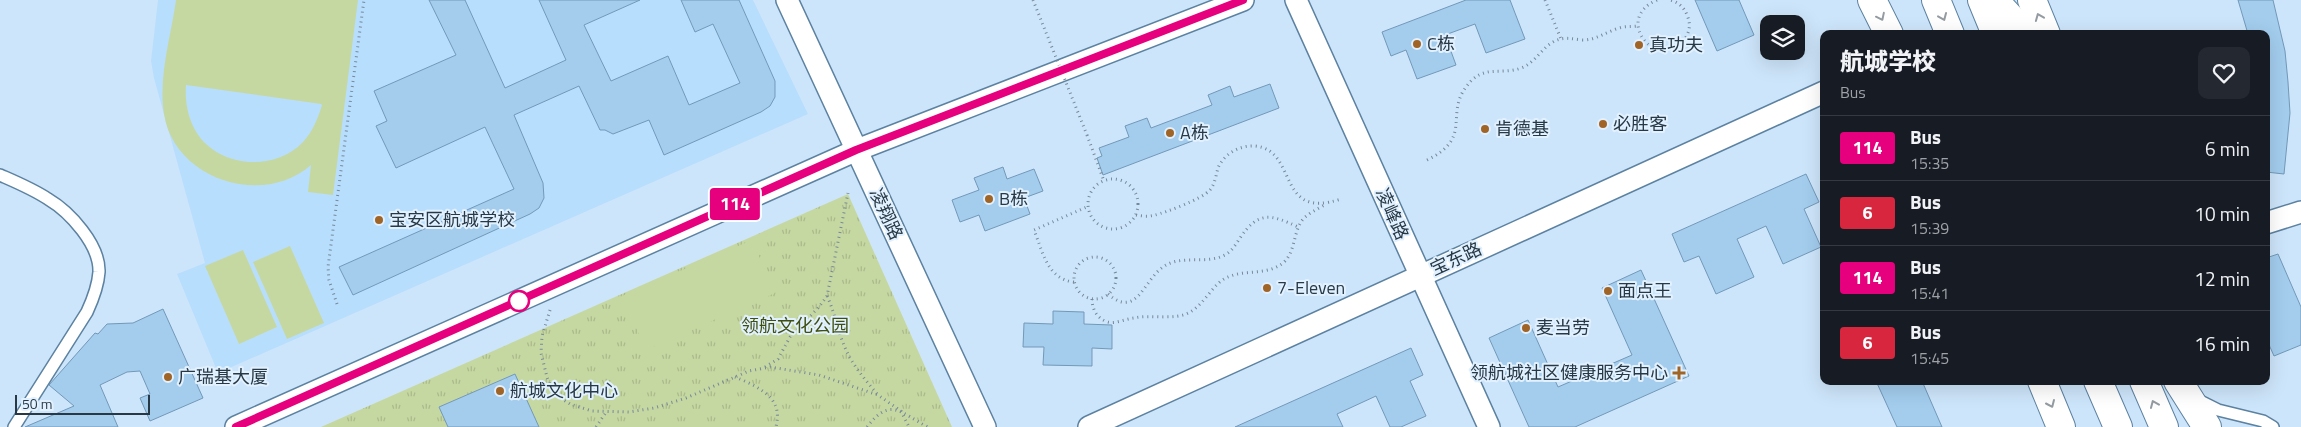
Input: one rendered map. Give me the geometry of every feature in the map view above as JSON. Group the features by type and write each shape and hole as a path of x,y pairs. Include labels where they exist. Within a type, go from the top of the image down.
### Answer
{"main road":[{"path":"1872,0 1887,30"},
{"path":"1936,0 1948,30"},
{"path":"1982,0 1994,30"},
{"path":"1994,0 2021,30"},
{"path":"2032,0 2044,30"},
{"path":"2044,385 2061,427"},
{"path":"2100,385 2117,426"},
{"path":"2146,385 2164,427"},
{"path":"2182,385 2200,403 2212,427"}],"street":[{"name":"凌翔路","path":"787,0 985,427"},
{"path":"237,427 856,150 1243,0"},
{"name":"凌峰路","path":"1296,0 1489,427"},
{"name":"宝东路","path":"1089,427 1820,94"},
{"path":"2270,222 2301,212"}],"lane":[{"path":"0,174 49,199 82,228 95,252 99,270 96,293 87,312 14,427"},
{"path":"2200,403 2218,410 2263,421 2272,427"}],"path":[{"path":"337,304 329,280 328,267 364,0"},
{"path":"1033,0 1104,181"},
{"path":"1545,0 1561,39"},
{"path":"1657,0 1642,10 1638,26 1640,34 1650,47 1667,50 1682,43 1690,28 1689,20 1680,5 1670,0"},
{"path":"1427,160 1448,147 1456,126 1459,99 1466,87 1478,76 1491,70 1520,69 1533,61 1552,43 1561,39 1596,38 1620,28 1638,26"},
{"path":"1136,215 1155,215 1204,196 1212,188 1219,167 1225,157 1234,150 1244,146 1256,146 1276,156 1283,165 1291,188 1296,193 1315,204 1326,204"},
{"path":"1113,179 1129,184 1138,198 1136,215 1124,227 1108,228 1095,220 1088,206 1092,191 1104,181 1113,179"},
{"path":"550,310 542,336 542,354 547,377 553,392 570,404 592,411 629,412 654,408 686,398 735,377 762,368 778,359 790,337 827,296 848,193"},
{"path":"1092,299 1092,306 1097,315 1106,322 1136,317 1187,314 1198,307 1226,277 1266,271 1284,261 1290,252 1302,220 1326,204 1341,199"},
{"path":"1074,282 1066,281 1053,274 1034,230 1088,206"},
{"path":"1108,294 1122,303 1129,302 1137,298 1153,276 1171,262 1186,260 1202,261 1226,254 1247,227 1259,218 1272,217 1298,227"},
{"path":"1094,258 1101,259 1112,267 1115,273 1114,286 1108,294 1099,299 1092,299 1080,293 1074,282 1076,268 1081,263 1094,258"},
{"path":"827,296 834,311 843,344 850,357 878,395"},
{"path":"762,368 819,375 878,395 900,411 928,427"},
{"path":"735,377 764,392 773,401 777,411 776,427"},
{"path":"867,427 878,412 885,409 900,411"},
{"path":"596,427 608,411"},
{"path":"900,411 909,427"}],"shaded area":[{"name":"宝安区航城学校","path":"158,0 753,0 808,114 218,373 177,274 205,263 154,78 151,61"}],"green space":[{"path":"176,0 358,0 333,195 308,192 311,165 291,178 269,184 246,185 223,180 202,170 184,155 171,137 164,114 163,100 164,71","holes":["186,85 321,104 319,115 310,133 303,142 290,152 276,159 260,162 244,161 228,158 202,140 189,116 186,101"]},
{"name":"领航文化公园","path":"848,194 952,427 321,427"},
{"path":"752,240 775,293 646,350 622,296"},
{"path":"290,246 324,323 287,339 253,262"},
{"path":"243,250 277,327 239,344 205,266"}],"building":[{"path":"429,0 465,0 505,88 566,60 539,0 640,0 584,25 611,81 668,56 689,105 740,83 713,24 695,32 681,0 739,0 775,81 775,97 770,106 761,112 664,155 649,120 613,134 600,130 579,86 514,115 543,183 544,198 539,208 530,214 353,295 339,267 514,189 485,127 396,168 376,126 387,121 374,91 456,55"},
{"name":"C栋","path":"1466,0 1510,0 1525,39 1486,53 1475,24 1445,35 1456,65 1417,79 1406,50 1391,56 1382,32"},
{"path":"1695,0 1739,0 1754,35 1717,51"},
{"path":"2238,0 2273,0 2285,51 2290,113 2284,174 2270,172 2270,30 2247,30"},
{"name":"A栋","path":"1270,84 1279,108 1103,175 1097,158 1102,156 1099,148 1129,137 1125,126 1147,118 1151,128 1212,105 1208,95 1230,86 1234,97"},
{"name":"B栋","path":"1003,167 1007,179 1034,169 1043,191 1024,198 1030,214 985,231 979,215 960,222 952,200 979,190 974,178"},
{"path":"1806,174 1819,202 1804,209 1820,247 1783,264 1766,226 1737,239 1754,277 1716,294 1699,256 1684,262 1672,234"},
{"path":"2278,254 2301,307 2301,345 2274,356 2270,347 2270,257"},
{"path":"1641,270 1689,376 1575,427 1529,427 1489,338 1528,320 1558,387 1632,355 1602,288"},
{"path":"163,309 203,398 150,421 140,398 150,394 140,371 127,372 100,385 118,427 25,427 74,406 49,385 95,333 98,334 107,324 133,323"},
{"path":"1053,311 1084,312 1084,324 1112,325 1112,349 1092,348 1092,366 1043,365 1044,347 1023,347 1024,323 1053,324"},
{"path":"1411,348 1423,375 1410,381 1426,416 1401,427 1390,427 1376,396 1337,414 1343,427 1235,427"},
{"name":"航城文化中心","path":"515,374 539,427 448,427 439,407"},
{"path":"1878,385 1924,385 1942,427 1897,427"}],"bus line":[{"name":"114","path":"236,427 856,150 1243,0"}],"place":[{"name":"C栋","path":"1417,44"},
{"name":"真功夫","path":"1639,45"},
{"name":"必胜客","path":"1603,124"},
{"name":"肯德基","path":"1485,129"},
{"name":"A栋","path":"1170,133"},
{"name":"B栋","path":"989,199"},
{"name":"宝安区航城学校","path":"379,220"},
{"name":"7-Eleven","path":"1267,288"},
{"name":"面点王","path":"1608,291"},
{"name":"麦当劳","path":"1526,328"},
{"name":"领航城社区健康服务中心","path":"1679,373"},
{"name":"广瑞基大厦","path":"168,377"},
{"name":"航城文化中心","path":"500,391"}]}
